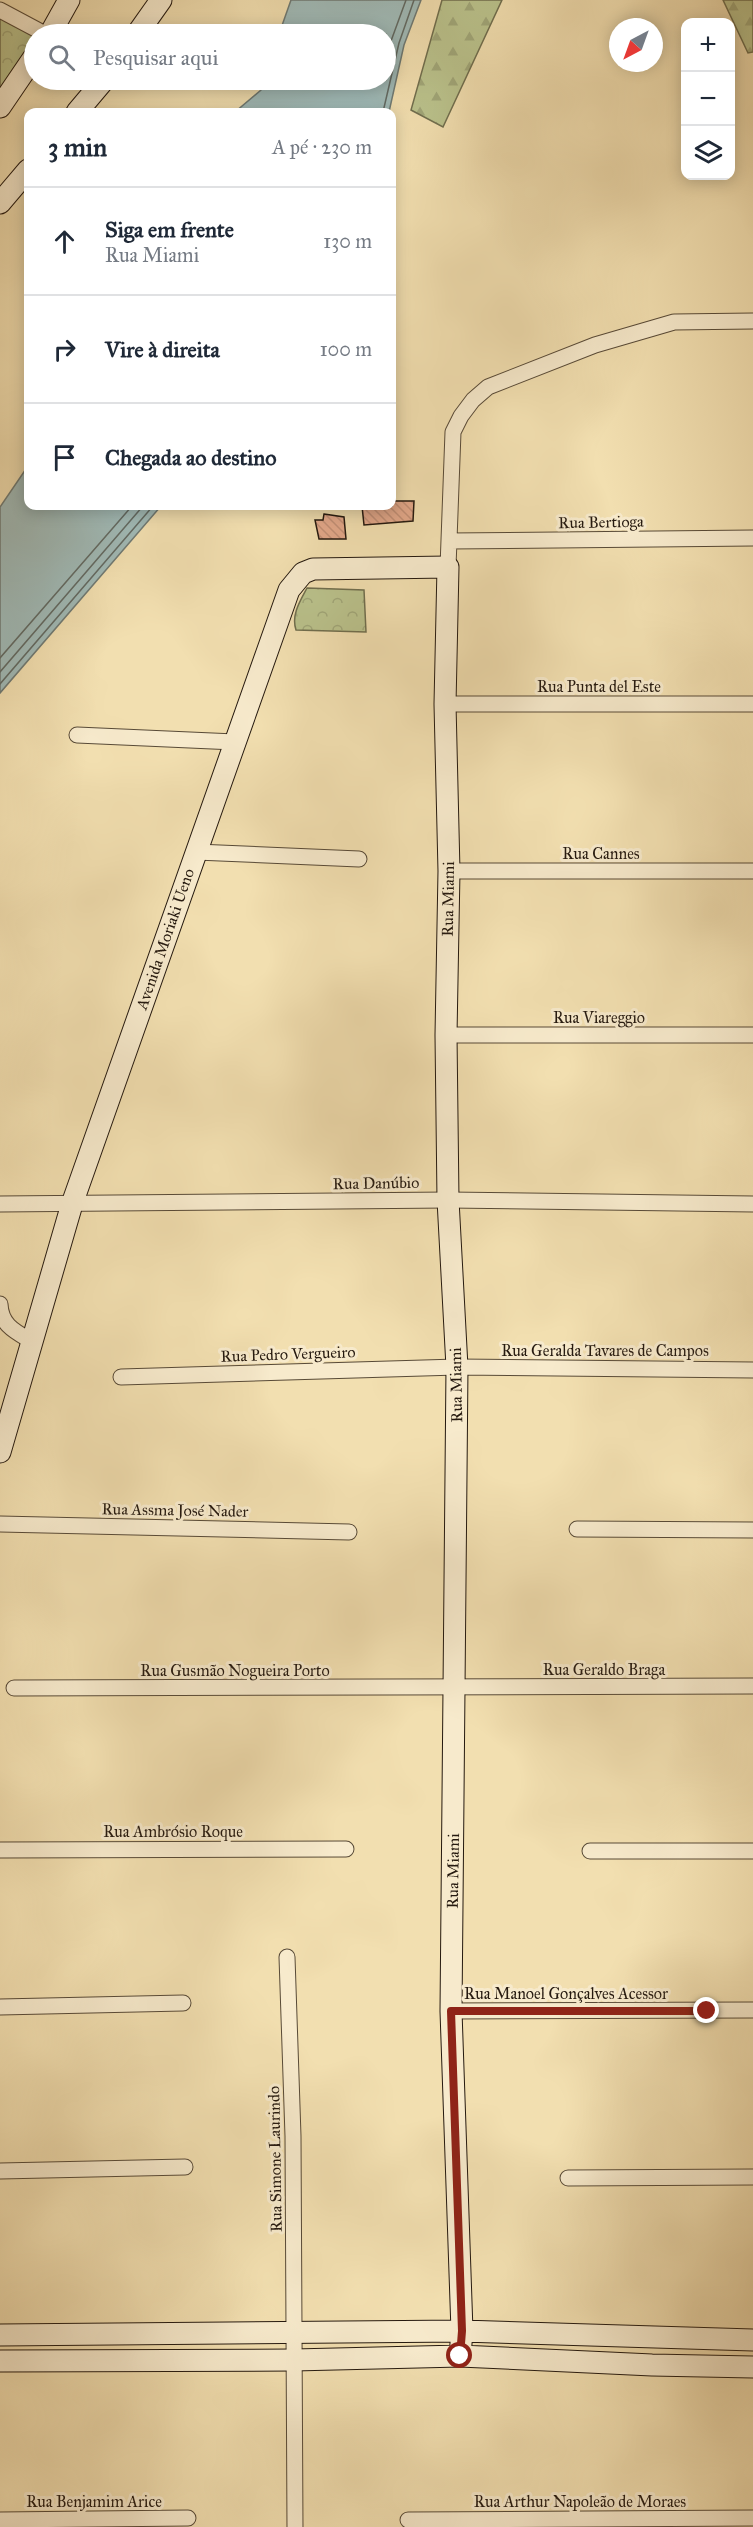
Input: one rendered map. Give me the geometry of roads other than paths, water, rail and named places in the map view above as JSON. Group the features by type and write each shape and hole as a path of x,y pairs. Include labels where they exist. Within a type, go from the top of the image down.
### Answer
{"street":[{"path":"56,24 69,0"},
{"path":"144,24 160,0"},
{"path":"0,10 26,24"},
{"path":"0,107 24,72"},
{"path":"80,108 95,90"},
{"path":"0,203 24,175"},
{"name":"Rua Miami","path":"460,2356 462,2331 451,2011 456,1687 457,1368 448,1200 446,1035 449,871 445,704 453,432 473,400 488,387 595,345 674,322 753,321"},
{"name":"Rua Bertioga","path":"449,541 753,538"},
{"name":"Avenida Moriaki Ueno","path":"0,1452 72,1204 289,590 303,573 313,569 448,567"},
{"name":"Rua Punta del Este","path":"445,704 753,704"},
{"path":"77,735 235,742"},
{"path":"196,852 359,859"},
{"name":"Rua Cannes","path":"449,871 753,871"},
{"name":"Rua Viareggio","path":"446,1035 753,1035"},
{"name":"Rua Danúbio","path":"0,1204 448,1200 753,1204"},
{"path":"0,1304 4,1323 33,1342"},
{"name":"Rua Geralda Tavares de Campos","path":"457,1368 753,1370"},
{"name":"Rua Pedro Vergueiro","path":"121,1377 457,1368"},
{"name":"Rua Assma José Nader","path":"0,1524 349,1532"},
{"path":"577,1529 753,1530"},
{"name":"Rua Geraldo Braga","path":"456,1687 753,1686"},
{"name":"Rua Gusmão Nogueira Porto","path":"14,1688 456,1687"},
{"name":"Rua Ambrósio Roque","path":"0,1850 346,1849"},
{"path":"590,1851 753,1851"},
{"name":"Rua Simone Laurindo","path":"287,1957 294,2136 295,2527"},
{"path":"0,2007 183,2003"},
{"name":"Rua Manoel Gonçalves Acessor","path":"451,2011 753,2010"},
{"path":"0,2171 185,2167"},
{"path":"568,2178 753,2177"},
{"path":"0,2335 462,2331 753,2340"},
{"path":"0,2361 294,2360 460,2356 753,2367"},
{"name":"Rua Benjamim Arice","path":"0,2520 188,2518"},
{"name":"Rua Arthur Napoleão de Moraes","path":"408,2520 753,2518"}],"water":[{"path":"291,0 421,0 404,45 396,81 396,24 283,24"},
{"path":"261,90 394,90 390,108 240,108"},
{"path":"24,472 24,510 158,510 0,693 0,507"}]}
